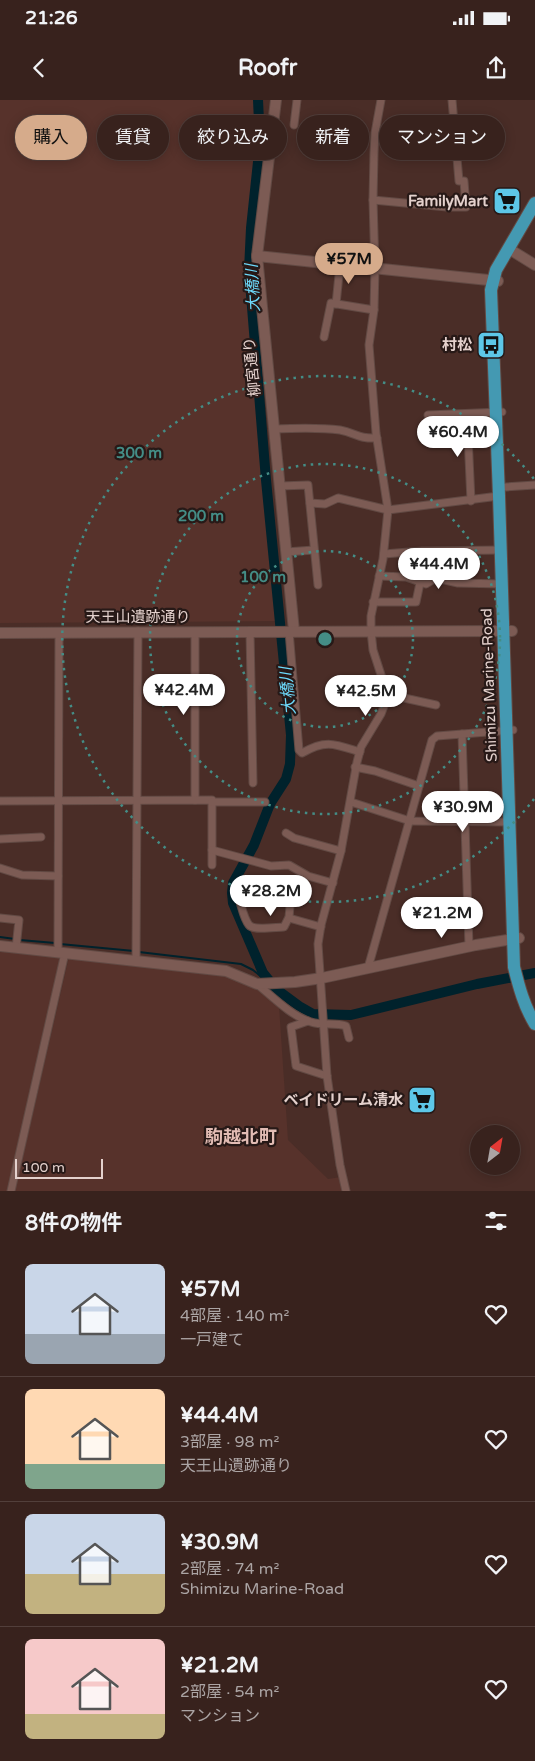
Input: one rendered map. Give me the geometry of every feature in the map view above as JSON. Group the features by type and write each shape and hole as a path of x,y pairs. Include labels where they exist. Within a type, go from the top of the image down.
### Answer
{"highway":[{"name":"Shimizu Marine-Road","path":"535,203 496,270 495,281 508,632 517,967 528,1013 535,1024"},
{"name":"Shimizu Marine-Road","path":"495,281 535,216"},
{"name":"Shimizu Marine-Road","path":"503,491 502,584 508,632"},
{"name":"Shimizu Marine-Road","path":"522,986 535,1014"}],"street":[{"name":"柳宮通り","path":"276,100 257,256 286,552 290,631"},
{"path":"294,125 297,100"},
{"path":"346,1191 340,1165 327,1076 322,978 318,944 341,851 355,767 360,752 386,701 384,684 373,650 371,631 371,616 384,554 388,510 377,438 369,345 374,310 373,200 375,133 381,100"},
{"path":"373,200 466,207 464,181 459,181 452,100"},
{"path":"514,252 535,265"},
{"path":"257,256 495,281"},
{"path":"336,304 340,265"},
{"path":"324,337 331,303 374,310"},
{"path":"428,415 499,412"},
{"path":"467,414 471,501"},
{"path":"274,429 312,428 341,430 365,439 377,438"},
{"path":"280,486 308,485 318,585"},
{"path":"310,503 325,504 338,498 388,510 471,501 503,491 535,485"},
{"path":"286,552 314,550"},
{"path":"384,554 422,550 501,550"},
{"path":"379,576 406,577 426,584 436,578 458,583 502,584"},
{"path":"374,602 416,602 420,583"},
{"path":"136,961 138,631"},
{"path":"360,752 324,744 313,746 302,753 299,750 290,631 508,632"},
{"name":"天王山遺跡通り","path":"0,633 290,631"},
{"path":"11,1191 61,952 58,876 59,632"},
{"path":"194,632 195,800"},
{"path":"250,632 253,783"},
{"path":"386,694 436,705"},
{"path":"368,968 432,740 437,736 510,730"},
{"path":"462,734 469,946"},
{"path":"355,767 375,771 419,786"},
{"path":"0,801 212,800 212,802 265,802"},
{"path":"212,802 212,865"},
{"path":"350,802 410,821 512,822"},
{"path":"286,834 341,851"},
{"path":"0,839 41,837"},
{"path":"212,850 271,866 289,865 308,876 333,883"},
{"path":"0,868 22,875 58,876"},
{"path":"244,897 240,902 248,924 251,927 284,927 289,918 291,896"},
{"path":"0,918 19,920 16,948"},
{"path":"289,918 321,927"},
{"path":"260,984 279,984 322,978 469,946 516,938"},
{"path":"0,946 226,971 260,984 287,1008 308,1021 346,1026 349,1038"},
{"path":"308,1021 291,1027 296,1066 327,1076"}],"shaded area":[{"path":"0,100 259,100 261,115 179,115 179,160 256,160 245,264 278,621 0,623"},
{"path":"0,951 61,956 9,1191 0,1191"},
{"path":"69,957 221,973 256,987 279,1006 288,1140 328,1179 341,1177 344,1191 15,1191"}],"waterway":[{"name":"大橋川","path":"258,100 260,143 251,228 249,270 266,480 291,735 290,764 286,779 270,804 254,845 233,883 233,903 263,973 276,989 313,1014 351,1015 477,984 535,973"},
{"path":"0,937 15,939"},
{"path":"20,940 55,943"},
{"path":"60,944 134,951"},
{"path":"139,952 241,964 253,970 264,979"}],"place":[{"name":"FamilyMart","path":"507,201"},
{"name":"村松","path":"491,345"},
{"name":"ベイドリーム清水","path":"422,1100"}],"district":[{"name":"駒越北町","path":"241,1137"}]}
